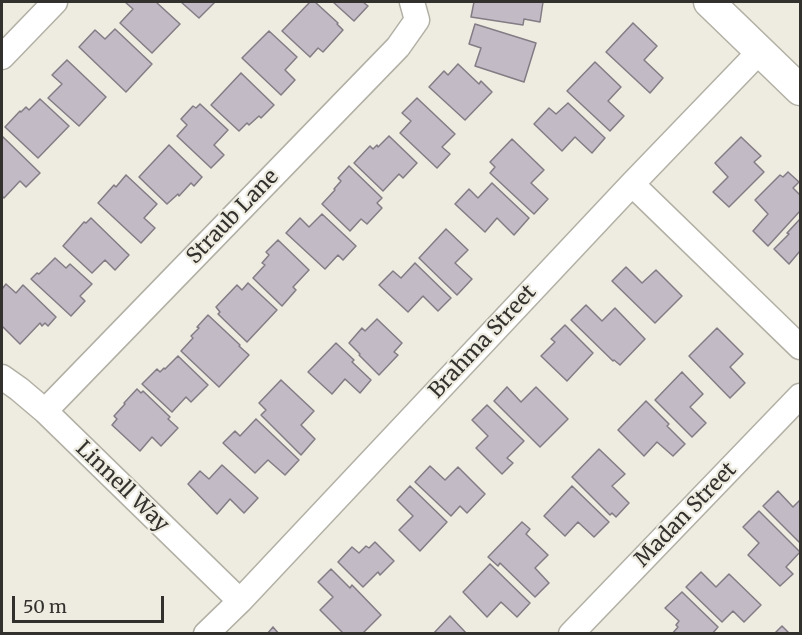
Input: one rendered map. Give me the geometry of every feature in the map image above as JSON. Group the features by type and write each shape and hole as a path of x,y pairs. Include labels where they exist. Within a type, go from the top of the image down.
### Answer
{"main road":[{"path":"709,2 801,90"}],"street":[{"path":"2,56 55,2"},
{"name":"Straub Lane","path":"45,411 398,47 415,11"},
{"name":"Brahma Street","path":"206,633 240,601 760,51"},
{"path":"632,184 801,346"},
{"name":"Linnell Way","path":"2,377 45,411 240,601"},
{"name":"Madan Street","path":"571,633 801,396"}],"building":[{"path":"125,2 156,2 180,24 152,53 120,23 133,9"},
{"path":"181,2 215,2 199,18"},
{"path":"310,2 315,2 343,30 323,52 318,48 310,57 282,31"},
{"path":"333,2 363,2 368,6 354,21"},
{"path":"474,2 543,2 540,22 524,19 523,25 471,17"},
{"path":"633,23 657,46 644,60 663,78 650,93 606,52"},
{"path":"475,24 536,43 524,82 475,66 481,48 469,44"},
{"path":"115,29 152,64 126,92 79,47 95,30 105,39"},
{"path":"269,31 297,57 285,70 295,80 281,95 242,58"},
{"path":"67,60 106,97 79,126 48,98 62,84 52,75"},
{"path":"595,62 621,87 608,101 624,116 610,131 567,91"},
{"path":"458,64 479,84 481,81 492,92 465,120 429,87 444,71 448,75"},
{"path":"241,73 274,105 261,118 259,116 249,125 247,123 239,131 211,105"},
{"path":"417,98 455,134 442,147 450,154 437,168 400,133 411,121 402,113"},
{"path":"40,99 69,126 38,158 5,127 20,111 26,107 29,110"},
{"path":"568,103 605,138 592,153 575,137 562,151 534,124 549,108 556,114"},
{"path":"200,104 228,130 214,145 224,155 211,168 177,136 187,125 181,119 193,106 196,108"},
{"path":"2,136 40,173 26,187 20,181 4,198 2,196"},
{"path":"389,136 417,163 403,178 399,174 383,191 354,163 370,146 373,149 377,145 378,147"},
{"path":"741,137 761,156 754,162 764,172 729,207 713,192 728,177 715,163"},
{"path":"512,139 544,170 531,183 548,199 534,214 490,173 495,167 490,162"},
{"path":"169,145 202,177 194,186 191,183 179,196 178,194 167,204 139,177"},
{"path":"349,166 382,198 377,203 382,208 367,224 361,219 350,231 322,204 335,190 341,181 338,178"},
{"path":"788,172 799,182 793,188 800,195 800,211 768,246 753,231 768,214 755,200 780,175 783,177"},
{"path":"126,175 157,204 144,218 155,228 141,243 98,203"},
{"path":"492,183 529,218 514,235 497,218 485,232 455,204 469,189 478,198"},
{"path":"322,214 356,246 343,260 338,255 325,269 286,233 300,218 309,227"},
{"path":"91,218 129,255 115,270 105,260 92,273 63,246 84,222 86,223"},
{"path":"800,219 800,251 789,264 774,249"},
{"path":"446,229 468,250 455,263 472,279 457,295 419,258"},
{"path":"278,240 309,270 293,287 296,290 282,306 253,278 265,265 262,263 269,255 266,252"},
{"path":"55,258 66,268 70,264 92,284 80,296 85,301 71,316 31,279"},
{"path":"415,263 451,298 438,311 423,296 408,312 379,285 393,271 401,278"},
{"path":"626,267 642,283 656,270 682,296 655,323 612,281"},
{"path":"248,283 277,310 247,342 218,314 220,312 216,307 237,285 242,290"},
{"path":"6,284 16,293 23,285 56,317 48,326 45,323 42,326 40,323 20,344 2,326 2,289"},
{"path":"586,305 602,321 615,308 645,339 620,365 571,320"},
{"path":"208,315 249,355 219,387 181,351 193,338 191,336"},
{"path":"377,319 402,343 394,352 398,355 379,375 349,343 362,328 365,331"},
{"path":"565,325 593,353 567,381 541,356 555,342 551,339"},
{"path":"717,328 743,354 730,367 745,383 730,398 689,356"},
{"path":"336,343 371,380 360,393 345,379 332,394 308,372"},
{"path":"178,356 208,385 191,402 186,397 172,412 142,384 157,369 160,372 165,369"},
{"path":"682,372 703,394 690,407 706,423 692,437 655,400"},
{"path":"281,380 314,411 301,425 315,439 301,455 261,415 266,410 259,403"},
{"path":"507,387 521,402 536,387 568,419 540,447 494,401"},
{"path":"137,389 141,393 143,391 178,428 161,446 152,437 140,451 112,425 117,419 114,416"},
{"path":"646,401 685,444 673,456 657,442 644,456 618,430"},
{"path":"487,405 524,441 507,458 513,463 502,474 476,448 488,436 472,420"},
{"path":"256,419 299,460 285,475 268,460 255,473 223,443 235,431 240,436"},
{"path":"599,449 625,474 612,486 629,503 616,517 612,513 610,515 572,477"},
{"path":"222,465 258,498 244,513 230,499 217,514 188,484 200,471 209,479"},
{"path":"430,466 445,480 458,467 485,494 467,513 460,506 451,516 415,482"},
{"path":"410,486 447,522 420,551 399,530 413,516 397,500"},
{"path":"572,486 609,522 594,537 578,522 565,536 544,516"},
{"path":"778,491 793,507 800,500 800,543 763,506"},
{"path":"759,511 800,552 786,567 793,574 780,586 748,555 759,543 743,527"},
{"path":"522,522 530,529 526,534 548,555 535,568 549,583 535,597 500,563 498,566 488,557"},
{"path":"375,542 394,561 380,575 378,572 363,587 338,562 352,547 359,553 366,546 369,548"},
{"path":"490,564 530,603 517,617 501,602 487,617 463,592"},
{"path":"331,569 350,588 352,585 381,615 362,634 344,634 320,610 333,597 318,582"},
{"path":"701,572 716,587 729,574 761,605 744,622 733,611 722,622 686,587"},
{"path":"682,592 718,627 712,634 672,634 678,627 676,625 679,621 665,608"},
{"path":"450,616 467,634 433,634"},
{"path":"782,626 790,634 774,634"},
{"path":"273,627 279,634 267,634"}]}
